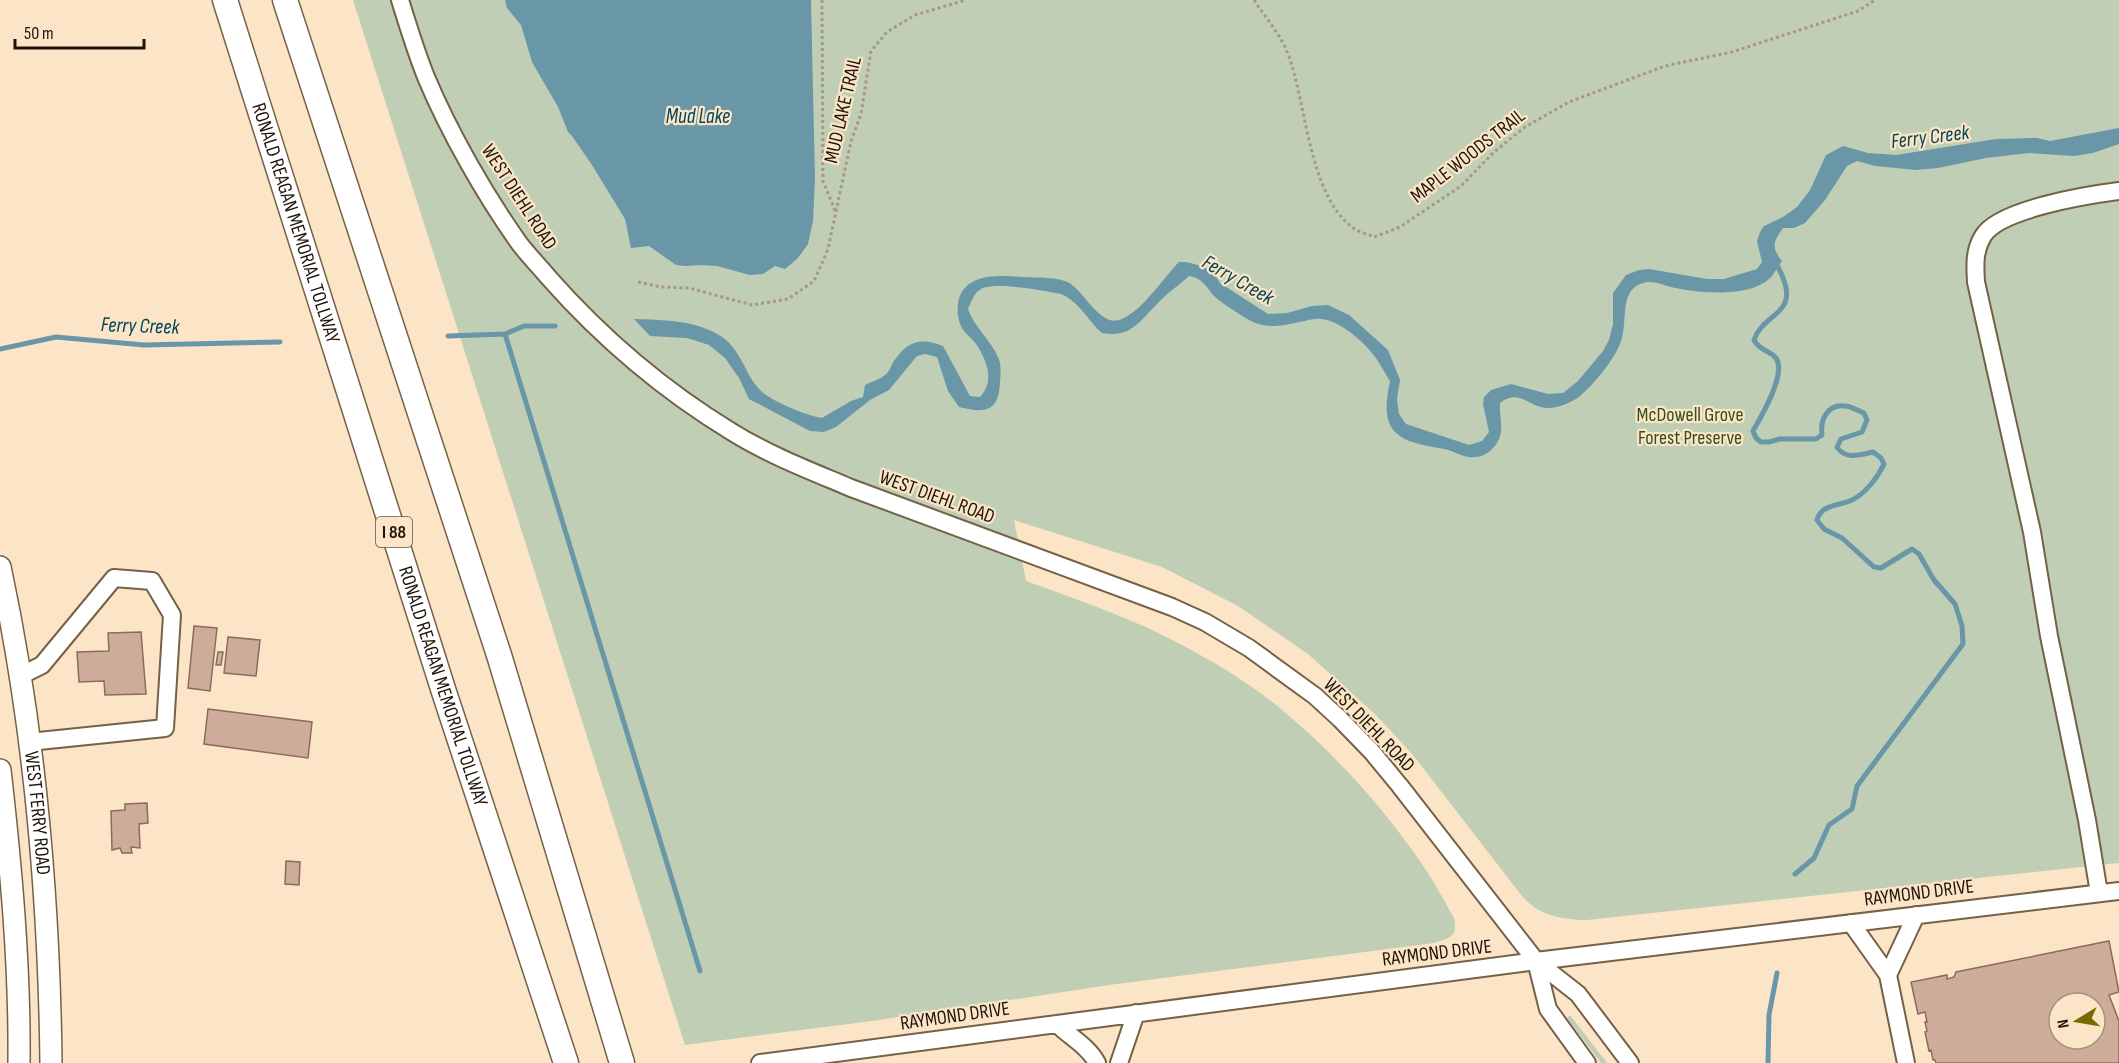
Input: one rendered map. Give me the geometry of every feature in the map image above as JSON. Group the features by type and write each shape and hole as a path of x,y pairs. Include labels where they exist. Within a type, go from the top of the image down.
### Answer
{"highway":[{"name":"RONALD REAGAN MEMORIAL TOLLWAY","path":"225,0 444,692 566,1063"},
{"path":"285,0 499,655 622,1063"}],"main road":[{"name":"WEST FERRY ROAD","path":"0,567 20,676 43,870 51,1063"},
{"name":"WEST FERRY ROAD","path":"0,770 9,849 19,1022 19,1063"}],"street":[{"name":"WEST DIEHL ROAD","path":"400,0 427,78 484,190 520,245 571,302 619,350 652,377 733,433 801,467 851,488 1172,607 1205,622 1249,648 1315,696 1372,752 1536,961 1578,994 1630,1063"},
{"path":"2099,893 2087,820 2049,636 2032,532 1976,282 1975,255 1984,234 2003,220 2031,209 2119,191"},
{"path":"20,676 42,665 114,578 152,581 172,615 165,728 29,742"},
{"name":"RAYMOND DRIVE","path":"760,1063 1536,961 2119,891"},
{"path":"1888,975 1916,915"},
{"path":"1851,923 1888,975 1906,1063"},
{"name":"WEST DIEHL ROAD","path":"1536,961 1548,1009 1587,1063"},
{"path":"1119,1063 1136,1013"},
{"path":"1057,1024 1070,1037 1083,1045 1097,1063"}],"path":[{"name":"MUD LAKE TRAIL","path":"822,0 823,181 836,215"},
{"name":"MUD LAKE TRAIL","path":"638,282 661,287 688,288 752,304 788,299 814,281 828,249 851,141 861,114 871,51 887,32 915,15 966,0"},
{"name":"MAPLE WOODS TRAIL","path":"1254,0 1287,52 1298,86 1304,122 1325,190 1337,211 1353,228 1374,237 1400,227 1461,186 1494,152 1517,133 1569,102 1665,66 1732,52 1858,11 1875,0"}],"green space":[{"name":"McDowell Grove Forest Preserve","path":"353,0 2119,0 2119,863 1587,920 1551,915 1536,908 1522,896 1413,755 1375,714 1308,654 1238,606 1162,567 1014,520 1026,581 1085,602 1163,635 1233,674 1301,726 1340,763 1409,845 1454,918 1454,933 1434,943 1109,985 872,1021 685,1045"},
{"path":"1570,1015 1607,1063 1601,1063 1567,1018"}],"water":[{"name":"Mud Lake","path":"505,0 811,0 815,180 813,221 808,244 798,258 785,269 775,266 763,274 750,275 717,266 676,265 649,246 631,248 625,219 592,165 568,132 558,107 532,62 521,25 507,8"},
{"path":"2119,128 2119,144 2093,153 2074,156 2029,153 1916,170 1875,166 1857,161 1847,166 1825,200 1805,223 1794,228 1783,228 1775,244 1776,252 1782,261 1772,276 1763,283 1738,291 1709,292 1652,282 1633,288 1625,309 1621,341 1604,371 1577,398 1564,405 1546,408 1513,397 1500,403 1499,438 1490,451 1478,457 1468,457 1414,443 1396,433 1387,415 1390,381 1372,353 1346,330 1322,319 1275,326 1259,324 1225,305 1200,281 1189,276 1134,327 1112,334 1102,333 1078,306 1061,294 1008,286 981,289 968,309 999,359 1001,371 999,391 997,399 990,408 977,410 959,407 948,391 937,357 925,354 917,356 889,390 870,400 836,427 824,432 810,431 749,399 739,378 725,358 709,345 687,338 650,336 634,319 689,324 719,335 733,347 755,384 765,395 789,407 822,418 851,401 863,397 865,385 887,373 899,354 909,345 921,342 943,346 970,396 980,397 987,385 988,371 976,344 962,329 958,313 961,294 966,286 974,281 1002,276 1066,281 1102,316 1116,321 1136,310 1179,262 1188,262 1211,269 1220,283 1268,314 1287,313 1312,306 1328,305 1349,315 1388,350 1400,380 1397,399 1399,414 1406,424 1469,445 1482,441 1489,432 1483,404 1484,397 1491,390 1511,384 1548,394 1563,393 1578,381 1603,351 1609,340 1613,324 1613,293 1626,275 1649,269 1707,279 1724,279 1757,269 1762,262 1757,241 1764,226 1797,207 1810,190 1826,155 1843,146 1868,153 1896,155 1996,139 2037,138 2050,141"}],"building":[{"path":"194,626 217,628 210,691 188,688"},
{"path":"141,632 146,694 105,695 104,681 79,682 77,652 109,651 108,633"},
{"path":"228,637 260,640 256,676 224,673"},
{"path":"218,652 223,652 221,665 216,665"},
{"path":"208,709 312,722 308,758 204,744"},
{"path":"147,803 148,823 139,824 140,848 131,847 132,853 122,853 120,848 112,850 111,811 125,810 125,804"},
{"path":"286,861 300,862 299,885 285,884"},
{"path":"2109,941 2119,992 2109,995 2119,1021 2119,1063 1936,1063 1931,1050 1929,1051 1925,1032 1927,1031 1925,1022 1927,1022 1925,1012 1918,1014 1911,982 1947,975 1947,979 1954,977 1956,972"}],"waterway":[{"path":"1773,262 1783,278 1786,300 1778,313 1758,331 1754,340 1776,358 1778,365 1772,395 1753,431 1756,438 1761,442 1780,439 1816,439 1822,435 1822,424 1829,410 1847,406 1864,413 1867,420 1862,432 1841,439 1837,447 1848,455 1873,452 1881,458 1884,464 1867,489 1852,500 1822,511 1817,520 1824,529 1842,538 1874,567 1881,568 1912,549 1919,554 1934,580 1955,604 1962,626 1963,644 1857,786 1852,809 1829,825 1814,858 1795,874"},
{"name":"Ferry Creek","path":"448,336 505,334 524,326 555,326"},
{"path":"505,334 700,971"},
{"name":"Ferry Creek","path":"0,349 56,337 144,345 280,342"},
{"path":"1768,1063 1769,1015 1777,973"}]}
